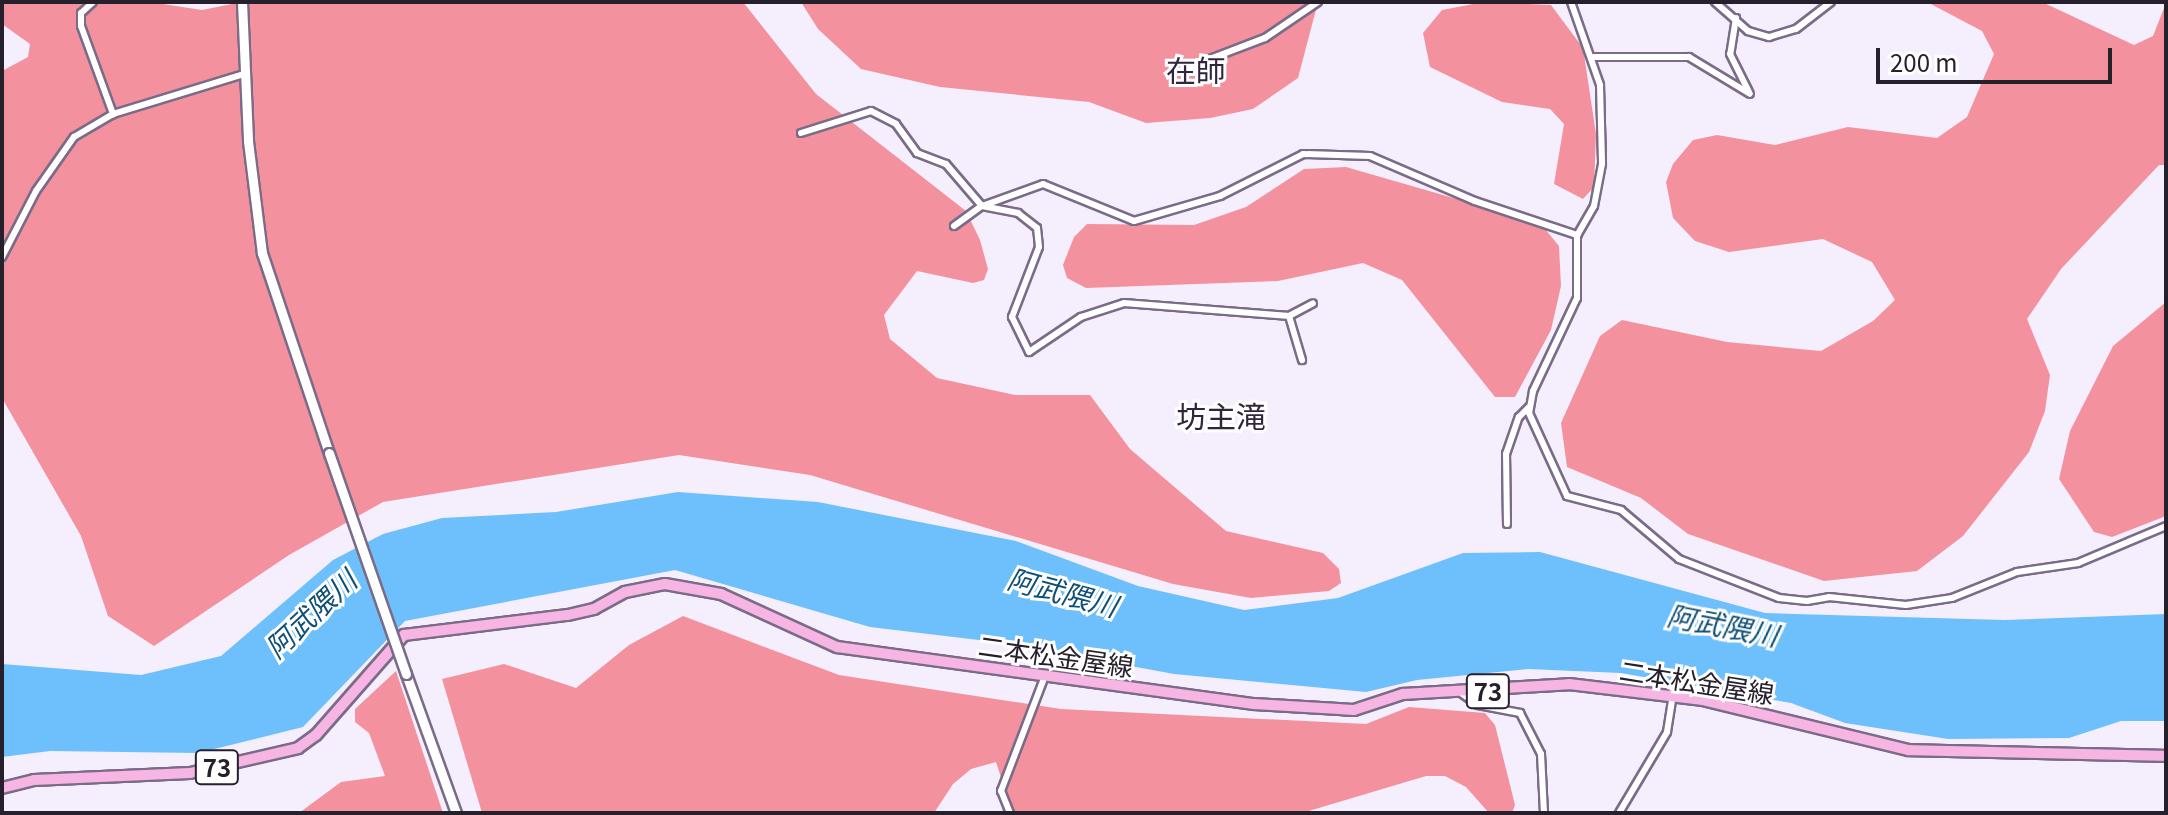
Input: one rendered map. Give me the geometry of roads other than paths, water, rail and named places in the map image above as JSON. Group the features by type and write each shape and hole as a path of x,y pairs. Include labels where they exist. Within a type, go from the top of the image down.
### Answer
{"main road":[{"name":"二本松金屋線","path":"2,788 34,780 190,773 298,748 316,735 388,651 413,633 568,615 594,609 625,592 665,584 721,594 810,638 837,647 1254,704 1354,710 1403,694 1461,693 1569,684 1673,696 1793,718 1840,737 1908,750 2166,756"}],"street":[{"path":"93,2 81,13 81,26 113,114"},
{"path":"242,2 244,74 262,253 456,813"},
{"path":"1181,70 1265,38 1318,2"},
{"path":"1507,524 1506,454 1519,417 1529,407 1577,298 1577,235 1594,206 1602,164 1600,85 1594,57 1571,2"},
{"path":"1715,2 1756,35 1778,37 1831,2"},
{"path":"1594,57 1689,57 1750,94 1730,54 1736,18"},
{"path":"2,257 36,191 74,137 113,114 244,74"},
{"path":"801,133 871,111 896,124 917,153 946,164 982,206 1018,213 1037,228 1041,238 1012,317 1029,352 1081,317 1124,303 1289,316 1313,303"},
{"path":"954,226 982,206 1043,184 1141,221 1220,196 1303,154 1330,152 1370,156 1475,201 1548,221 1577,235"},
{"path":"1289,316 1302,360"},
{"path":"1529,407 1544,452 1567,496 1621,510 1679,559 1779,598 1829,597 1906,605 1943,599 2017,572 2078,563 2166,526"},
{"path":"1010,813 1001,791 1045,676"},
{"path":"1461,693 1478,705 1520,713 1541,754 1544,813"},
{"path":"1619,813 1667,732 1673,696"}],"water":[{"name":"阿武隈川","path":"678,492 818,502 1016,541 1138,586 1244,610 1338,598 1463,553 1540,552 1765,613 2004,620 2166,614 2166,721 2121,721 2069,738 1948,739 1845,723 1791,703 1621,673 1528,669 1417,680 1366,692 1174,674 1012,644 870,627 675,570 405,621 303,727 198,753 50,751 2,757 2,664 141,675 221,656 333,560 383,534 442,518 556,512"}],"district":[{"name":"在師","path":"1196,69"},
{"name":"坊主滝","path":"1221,415"}]}
